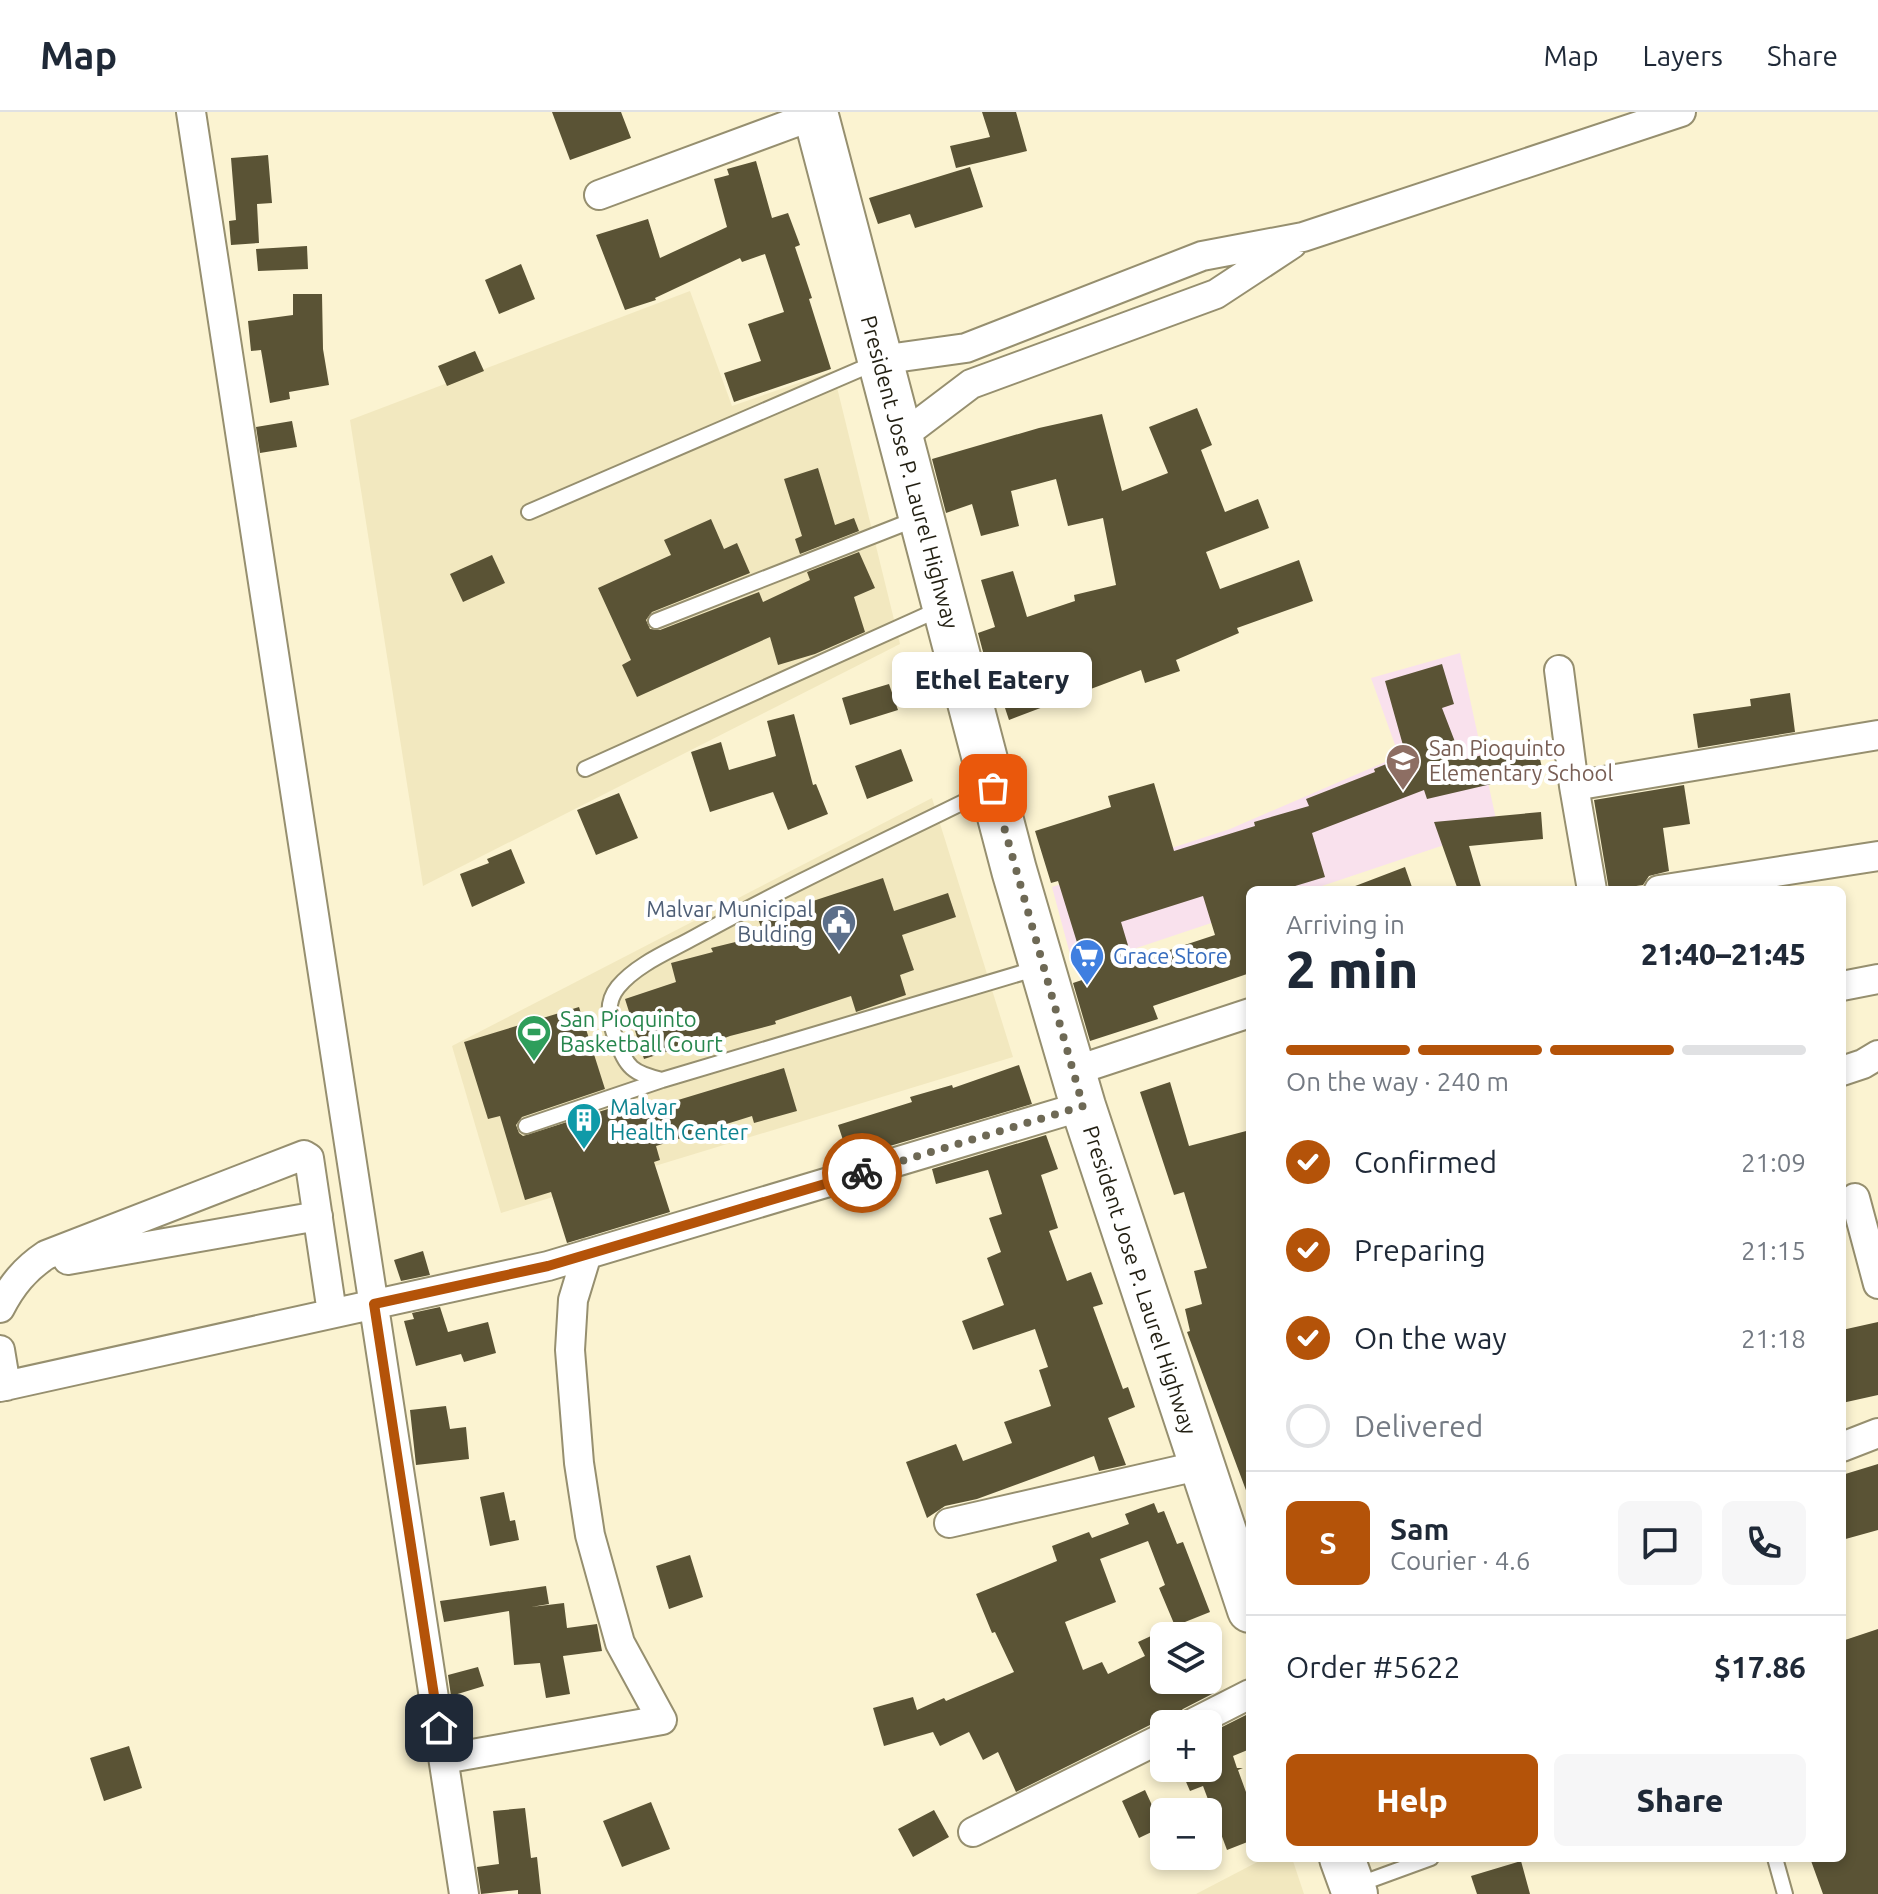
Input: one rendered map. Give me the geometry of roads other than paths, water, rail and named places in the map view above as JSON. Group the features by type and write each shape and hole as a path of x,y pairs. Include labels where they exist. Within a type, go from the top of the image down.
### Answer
{"highway":[{"name":"President Jose P. Laurel Highway","path":"815,114 1042,967 1078,1088 1246,1598"}],"street":[{"path":"191,112 464,1894"},
{"path":"880,360 966,348 1202,256 1303,237 1681,112"},
{"path":"599,195 815,114"},
{"path":"901,437 971,384 1216,294 1303,237"},
{"path":"1202,256 1216,294"},
{"path":"1559,670 1591,886"},
{"path":"1574,786 1878,735"},
{"path":"1685,886 1878,856"},
{"path":"1846,985 1878,979"},
{"path":"0,1350 3,1386 548,1266 1078,1088 1246,1015"},
{"path":"1846,1070 1878,1055"},
{"path":"0,1308 12,1286 28,1267 46,1255 304,1155 309,1158 332,1313"},
{"path":"1855,1198 1878,1284"},
{"path":"28,1267 318,1216"},
{"path":"444,1759 662,1720 620,1643 590,1535 579,1463 570,1350 573,1300 587,1254"},
{"path":"1846,1445 1878,1433"},
{"path":"949,1523 1202,1465"},
{"path":"1219,1710 1246,1696"},
{"path":"973,1832 1150,1744"}],"lane":[{"path":"529,512 880,360"},
{"path":"656,621 921,517"},
{"path":"585,769 945,606"},
{"path":"662,1080 639,1074 627,1063 614,1034 609,1014 610,1000 626,979 651,961 735,915 993,788"},
{"path":"526,1126 662,1080 1042,967"},
{"path":"1350,1879 1416,1862"},
{"path":"1776,1862 1785,1894"}],"place":[{"name":"Ethel Eatery","path":"993,788"},
{"name":"San Pioquinto Elementary School","path":"1403,792"},
{"name":"Malvar Municipal Bulding","path":"839,953"},
{"name":"Grace Store","path":"1087,987"},
{"name":"San Pioquinto Basketball Court","path":"534,1063"},
{"name":"Malvar Health Center","path":"584,1151"}]}
